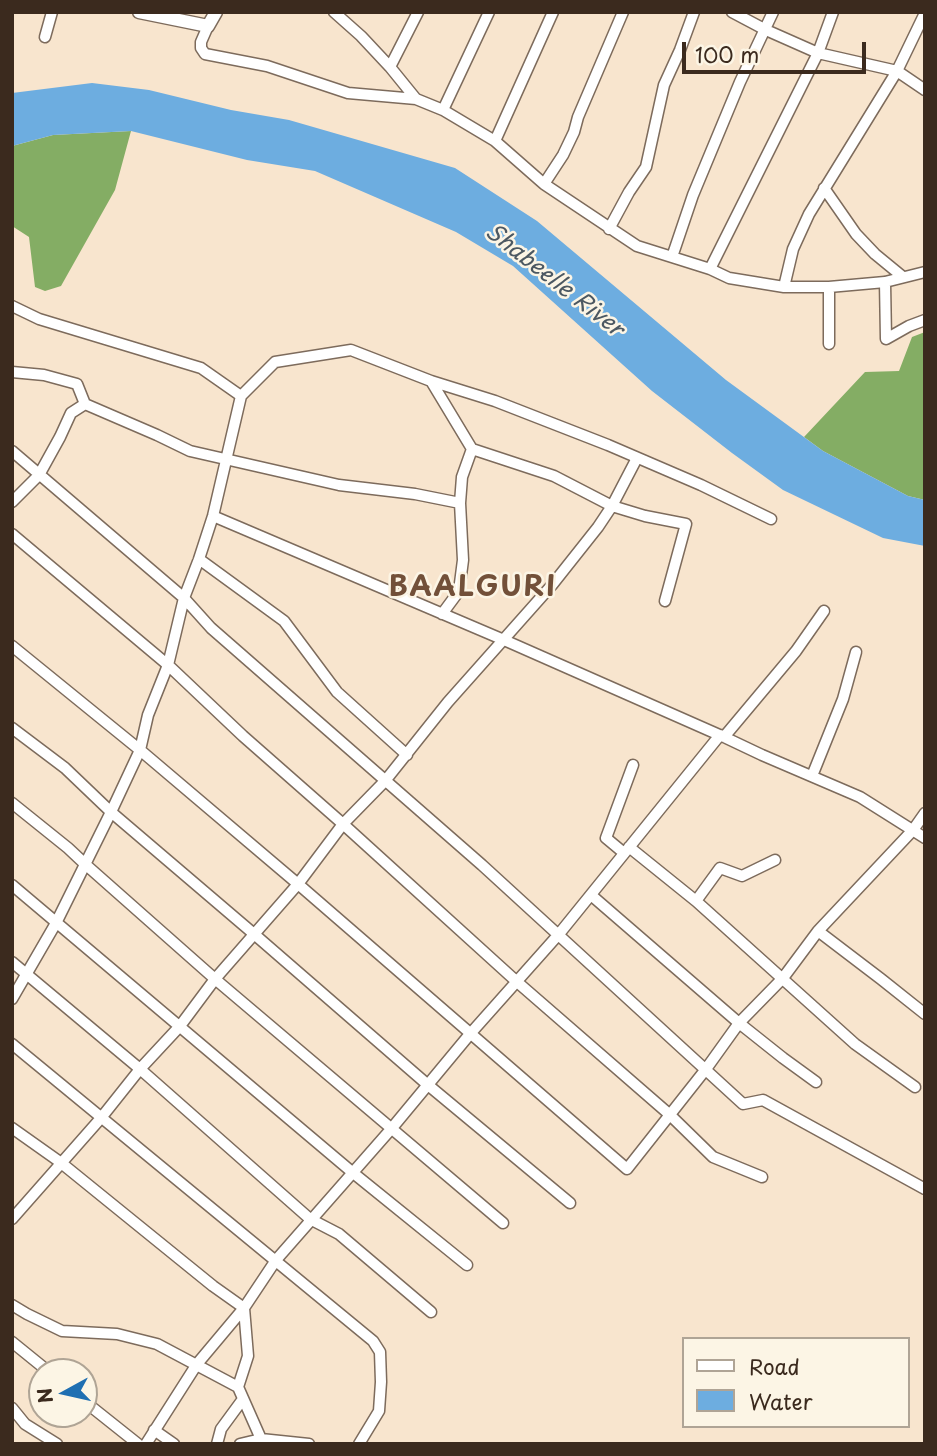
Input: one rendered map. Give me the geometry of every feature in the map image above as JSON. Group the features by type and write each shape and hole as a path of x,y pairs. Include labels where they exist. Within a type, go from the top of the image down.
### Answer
{"street":[{"path":"45,37 52,12"},
{"path":"139,12 208,26"},
{"path":"216,12 204,34 201,48 205,54 267,66 348,93 416,99 443,110 495,141 544,184 637,246 729,278 784,287 830,287 885,282 925,272"},
{"path":"334,12 361,36 416,99"},
{"path":"390,67 418,12"},
{"path":"443,110 489,12"},
{"path":"495,141 553,12"},
{"path":"544,184 574,132 623,12"},
{"path":"609,229 646,167 664,85 694,12"},
{"path":"733,12 818,53 897,71 925,90"},
{"path":"672,257 693,195 734,94 773,12"},
{"path":"710,270 818,53 833,12"},
{"path":"784,287 793,249 808,214 897,71 925,13"},
{"path":"824,188 856,234 874,254 903,277"},
{"path":"885,282 887,339 925,320"},
{"path":"829,344 830,287"},
{"path":"12,306 39,319 201,368 241,396"},
{"path":"12,999 57,923 140,750 148,715 168,665 184,598 213,516 241,396 275,362 351,350 430,381 495,401 637,457 771,519"},
{"path":"12,372 44,375 77,384 85,404 190,451 339,485 415,494 460,503"},
{"path":"430,381 472,449 554,476 612,506 686,524 665,601"},
{"path":"12,502 39,475 71,413 85,404"},
{"path":"442,614 459,591 463,560 460,503 462,477 472,449"},
{"path":"12,451 184,598 211,628 559,934 743,1104 763,1100 925,1189"},
{"path":"12,1219 180,1026 215,979 298,884 343,824 385,781 448,702 552,585 612,506 637,457"},
{"path":"213,516 504,640 860,797 925,838"},
{"path":"12,534 168,665 243,736 669,1114 713,1157 762,1177"},
{"path":"199,559 284,621 337,692 407,755"},
{"path":"146,1444 197,1364 244,1308 276,1260 559,934 626,850 796,651 824,611"},
{"path":"12,646 298,884 627,1169 739,1023 783,978 818,931 913,830 925,813"},
{"path":"812,776 843,699 856,652"},
{"path":"12,727 65,768 111,813 570,1203"},
{"path":"633,765 606,838 696,901 855,1044 915,1087"},
{"path":"12,803 68,848 215,979 503,1223"},
{"path":"696,901 720,868 743,876 775,860"},
{"path":"12,886 352,1172 467,1265"},
{"path":"591,895 739,1023 816,1082"},
{"path":"818,931 925,1014"},
{"path":"12,962 140,1069 310,1219 340,1234 431,1312"},
{"path":"12,1044 373,1341 380,1352 379,1411 359,1444"},
{"path":"12,1128 244,1308 248,1356 238,1387"},
{"path":"12,1305 62,1331 117,1334 144,1340 197,1364 238,1387 261,1441"},
{"path":"12,1342 32,1358"},
{"path":"217,1444 221,1429 243,1399"},
{"path":"12,1408 25,1424 57,1444"},
{"path":"98,1412 138,1444"},
{"path":"154,1430 174,1444"},
{"path":"240,1444 261,1441 309,1444"}],"green space":[{"path":"131,131 115,190 61,286 45,291 35,287 29,237 12,226 12,146 53,135"},
{"path":"925,332 925,500 908,496 823,451 804,437 865,372 899,371 912,337"}],"water":[{"name":"Shabeelle River","path":"92,83 149,90 231,110 289,120 455,168 537,221 726,380 823,451 908,496 925,500 925,546 883,538 783,490 652,391 513,266 456,232 315,171 247,160 131,131 53,135 12,146 12,93"}],"district":[{"name":"BAALGURI","path":"473,588"}]}
